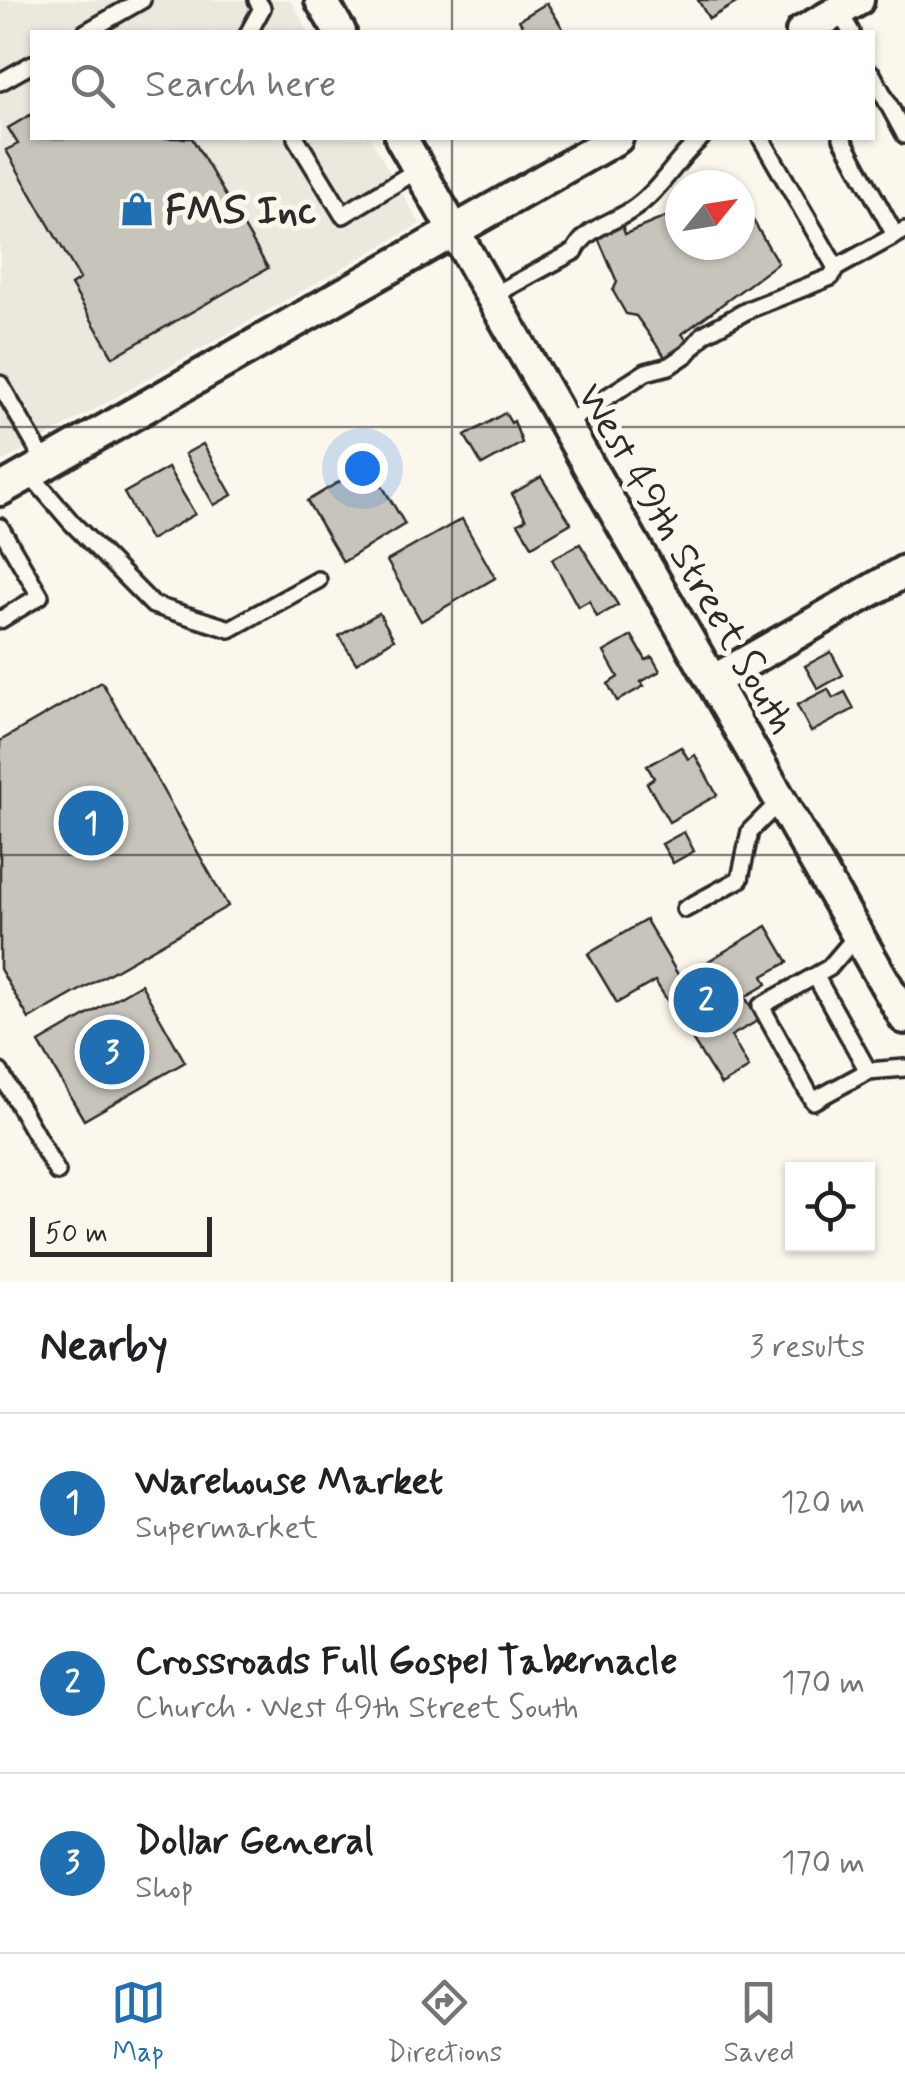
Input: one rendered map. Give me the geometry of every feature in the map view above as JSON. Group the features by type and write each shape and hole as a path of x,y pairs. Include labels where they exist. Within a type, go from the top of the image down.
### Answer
{"street":[{"path":"321,0 339,30"},
{"path":"808,30 849,15"},
{"name":"West 49th Street South","path":"402,140 905,1018"},
{"path":"0,490 614,140"},
{"path":"713,681 905,572"}],"lane":[{"path":"90,30 142,0"},
{"path":"251,30 262,8 258,0"},
{"path":"0,82 30,65"},
{"path":"875,80 905,135"},
{"path":"297,140 343,215 419,168"},
{"path":"492,296 575,252 581,238 632,210 657,190 683,154 699,140"},
{"path":"762,140 836,268"},
{"path":"565,424 646,372 670,366 688,354 704,334 830,277 836,268 900,232 843,140"},
{"path":"0,384 37,468 71,522 153,605 230,630 318,580"},
{"path":"0,527 40,596 0,620"},
{"path":"686,909 740,878 750,830 781,800"},
{"path":"858,934 830,968 761,1006 813,1101 868,1071 905,1068"},
{"path":"816,977 868,1071"},
{"path":"0,1072 57,1172"}],"shaded area":[{"path":"0,0 290,0 308,30 30,30 30,140 371,140 420,224 0,463"}],"building":[{"path":"698,0 734,0 736,3 709,19"},
{"path":"547,3 564,30 525,30 519,20"},
{"name":"FMS Inc","path":"30,115 30,140 193,140 268,268 113,357 71,285 80,279 6,150 18,144 8,128"},
{"path":"665,217 665,260 755,260 755,224 778,263 682,334 690,344 668,361 636,316 626,314 613,291 617,282 596,233 621,222 625,234"},
{"path":"505,413 511,423 514,421 522,443 482,465 465,436"},
{"path":"203,444 232,495 214,505 185,454"},
{"path":"369,464 405,524 343,562 307,501"},
{"path":"168,468 195,514 150,540 124,493"},
{"path":"541,477 571,523 532,546 518,523 526,519 512,494"},
{"path":"462,519 495,578 421,621 387,561"},
{"path":"580,544 618,605 597,617 589,601 578,607 552,559"},
{"path":"379,613 394,639 356,663 339,636"},
{"path":"632,636 646,660 652,657 660,671 641,682 644,686 617,701 608,684 618,677 604,652"},
{"path":"831,652 843,675 818,689 805,666"},
{"path":"102,682 228,906 29,1019 0,969 0,741"},
{"path":"828,689 833,698 845,692 854,709 811,732 797,705"},
{"path":"681,747 688,759 695,755 717,795 669,822 647,783 654,778 647,766"},
{"path":"684,832 694,851 673,863 662,844"},
{"path":"646,920 680,978 767,926 788,962 763,976 767,984 745,997 759,1020 731,1036 749,1068 721,1085 655,981 617,1003 588,954"},
{"path":"141,984 185,1062 84,1120 39,1043"}],"place":[{"name":"FMS Inc","path":"137,209"},
{"name":"Warehouse Market","path":"91,823"},
{"name":"Crossroads Full Gospel Tabernacle","path":"706,1000"},
{"name":"Dollar General","path":"112,1052"}]}
